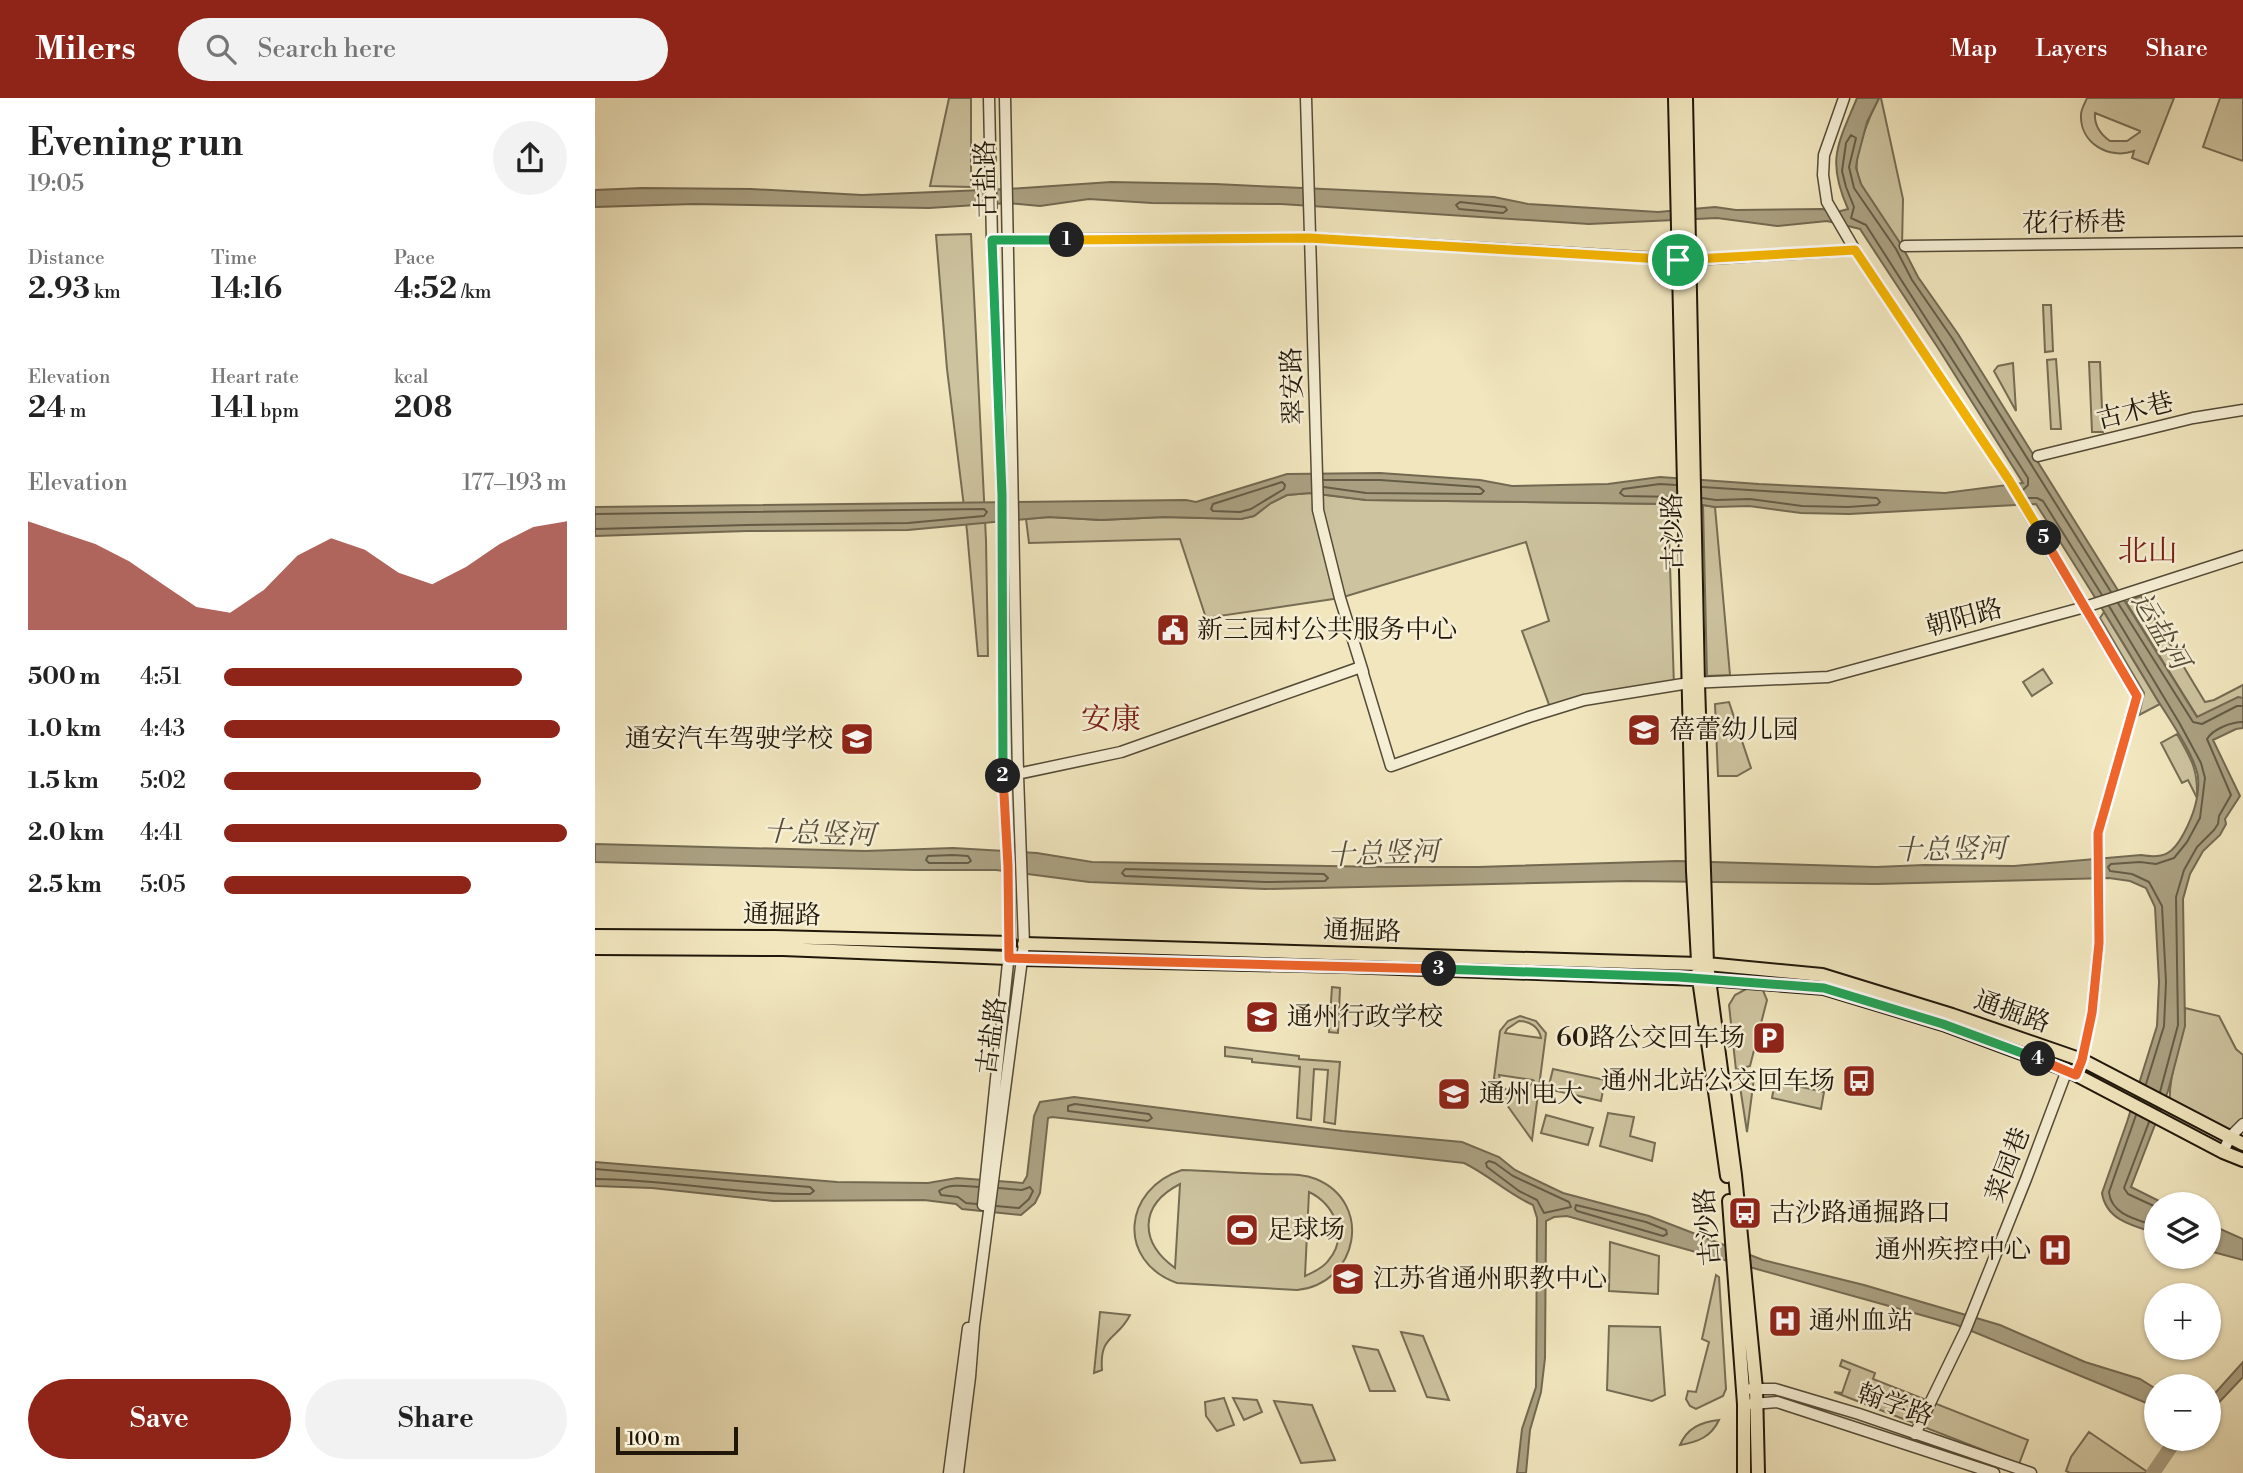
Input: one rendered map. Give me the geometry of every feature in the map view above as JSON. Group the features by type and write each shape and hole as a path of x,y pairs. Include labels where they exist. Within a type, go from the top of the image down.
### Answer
{"main road":[{"name":"古沙路","path":"1675,98 1683,198"},
{"name":"古沙路","path":"1686,98 1683,228 1693,683 1703,964 1735,1175 1750,1404"},
{"name":"通掘路","path":"595,936 1010,943"},
{"name":"通掘路","path":"1024,944 1703,964 1822,975 2082,1060 2230,1137"},
{"name":"通掘路","path":"595,948 783,949 1009,958"},
{"name":"通掘路","path":"1023,958 1704,979 1824,988 1912,1015 2071,1072 2223,1152"},
{"path":"2230,1137 2243,1144"},
{"path":"2223,1152 2242,1156"},
{"path":"1744,1473 1750,1404"},
{"path":"1750,1404 1758,1473"}],"street":[{"name":"古盐路","path":"989,98 1002,495 1003,777 1010,943 990,1174"},
{"name":"古盐路","path":"949,1473 1024,944 1018,775 1005,98"},
{"name":"翠安路","path":"1306,98 1318,510 1340,598 1391,766"},
{"name":"菜园巷","path":"1844,98 1824,155 1823,175 1827,202 1855,250 2009,480 2089,606 2137,696 2098,833 2099,943 2092,1013 2082,1060 2071,1072 1965,1331 1915,1434"},
{"path":"992,240 1309,238 1684,260 1855,250"},
{"name":"花行桥巷","path":"1905,246 2243,242"},
{"name":"古木巷","path":"2038,456 2193,418 2243,410"},
{"name":"朝阳路","path":"1391,766 1584,700 1693,683 1828,677 2089,606 2243,556"},
{"path":"1003,777 1121,752 1361,667"},
{"path":"1010,943 1024,944"},
{"path":"1009,958 1023,958"},
{"path":"2223,1152 2230,1137 2243,1124"},
{"name":"古盐路","path":"958,1473 985,1212"},
{"name":"翰学路","path":"1749,1389 1775,1389 1859,1414 2031,1473"},
{"name":"翰学路","path":"1750,1404 1777,1402 1994,1473"}],"shaded area":[{"path":"949,98 971,98 971,187 930,186"},
{"path":"1879,98 1903,199 1902,246 1869,200 1857,171 1860,144"},
{"path":"2087,98 2174,98 2148,164 2132,158 2134,151 2106,151 2091,141 2082,125 2081,113","holes":["2095,113 2140,131 2127,141 2110,141 2098,129"]},
{"path":"2220,98 2243,98 2243,161 2203,147"},
{"path":"971,234 986,540 988,656 978,656 967,531 947,369 936,235"},
{"path":"2043,305 2051,305 2053,351 2045,352"},
{"path":"2056,359 2061,429 2051,429 2047,360"},
{"path":"2089,362 2100,362 2103,432 2092,432"},
{"path":"2013,363 2016,411 1994,371 1998,366"},
{"path":"1310,493 1366,500 1668,504 1674,686 1551,710 1522,631 1549,621 1526,542 1340,598 1206,618 1180,539 1029,543 1026,519 1241,519 1254,516 1287,495"},
{"path":"1703,505 1715,507 1730,675 1707,676"},
{"path":"2141,596 2205,702 2243,685 2243,698 2198,718 2126,602"},
{"path":"2104,612 2160,704 2139,715 2144,693 2100,618"},
{"path":"2043,669 2052,683 2032,696 2023,682"},
{"path":"1729,702 1751,768 1737,776 1718,776 1715,704"},
{"path":"2177,734 2193,764 2197,798 2188,780 2182,783 2161,743"},
{"path":"1332,987 1340,988 1338,1033 1329,1032"},
{"path":"1748,988 1762,988 1767,1000 1750,1066 1736,1070 1729,1005 1735,995"},
{"path":"2185,1008 2219,1016 2236,1049 2243,1055 2243,1124 2230,1137 2170,1106 2171,1081"},
{"path":"1520,1016 1536,1021 1546,1033 1532,1140 1497,1091 1499,1089 1494,1078 1500,1031 1508,1021","holes":["1519,1021 1533,1025 1541,1038 1505,1033","1499,1075 1533,1080 1534,1081 1526,1090 1515,1094 1502,1087"]},
{"path":"1225,1047 1299,1056 1299,1059 1340,1062 1335,1124 1324,1122 1328,1070 1314,1069 1311,1120 1297,1118 1300,1067 1225,1056"},
{"path":"1553,1069 1605,1080 1601,1101 1548,1089"},
{"path":"1754,1078 1747,1132 1739,1080"},
{"path":"1775,1081 1824,1092 1821,1109 1772,1098"},
{"path":"1608,1113 1634,1117 1630,1136 1655,1143 1652,1161 1600,1146"},
{"path":"1546,1115 1593,1128 1588,1145 1541,1133"},
{"path":"1182,1170 1292,1175 1316,1179 1334,1190 1346,1206 1352,1223 1351,1241 1345,1259 1334,1274 1318,1284 1297,1290 1177,1283 1157,1273 1144,1259 1136,1243 1138,1208 1162,1179","holes":["1180,1184 1175,1268 1155,1247 1149,1224 1157,1202","1309,1192 1326,1204 1332,1213 1338,1242 1328,1261 1305,1276"]},
{"path":"1610,1242 1659,1256 1658,1294 1609,1291"},
{"path":"1716,1275 1719,1277 1726,1389 1723,1396 1696,1409 1690,1406 1686,1399 1688,1391 1696,1392 1709,1342 1702,1339"},
{"path":"1100,1312 1130,1315 1106,1343 1102,1370 1094,1373"},
{"path":"1609,1326 1660,1327 1665,1395 1652,1401 1607,1390"},
{"path":"1401,1332 1423,1336 1449,1400 1427,1397"},
{"path":"1353,1346 1378,1350 1395,1391 1370,1391"},
{"path":"1842,1360 1875,1373 1873,1379 2028,1440 2019,1464 1834,1392 1842,1393 1850,1370 1840,1366"},
{"path":"1224,1398 1234,1425 1217,1431 1206,1416 1205,1402"},
{"path":"1233,1398 1257,1400 1262,1412 1244,1420"},
{"path":"1274,1401 1312,1405 1335,1460 1301,1463"},
{"path":"1719,1420 1703,1438 1680,1445 1695,1427"},
{"path":"2089,1432 2149,1473 2066,1471 2071,1457"}],"water":[{"path":"1857,98 1879,98 1867,122 1857,160 1856,168 1861,184 2197,717 2238,697 2243,698 2243,728 2213,740 2240,796 2225,819 2226,824 2220,835 2203,851 2190,874 2183,899 2185,1026 2168,1091 2131,1187 2144,1194 2144,1229 2115,1216 2109,1210 2102,1193 2157,1026 2159,982 2155,907 2146,888 2130,881 2109,878 1876,884 1630,881 1265,889 1089,882 996,870 595,862 595,844 865,851 953,848 1037,853 1092,862 1386,867 1677,861 1876,867 2014,866 2167,853 2180,840 2193,813 2198,792 2196,768 2180,736 2036,504 1849,514 1801,513 1749,506 1366,500 1310,493 1287,495 1254,516 1241,519 1164,517 1101,520 1049,517 908,530 595,536 595,507 1196,502 1287,474 1380,473 1480,480 1512,486 1608,484 1660,477 1945,493 2023,483 1860,229 1827,221 1777,226 1717,218 1589,224 1281,204 1152,203 1089,199 1040,206 1008,203 929,208 694,204 595,207 595,190 751,189 862,195 1111,182 1494,197 1528,204 1658,212 1715,207 1736,210 1822,209 1837,212 1848,209 1837,177 1836,164 1844,128"},
{"path":"1074,1097 1343,1131 1462,1142 1499,1157 1515,1170 1563,1193 1649,1216 1763,1260 1864,1285 2000,1325 2085,1362 2140,1379 2144,1382 2144,1402 1957,1325 1567,1216 1554,1217 1546,1221 1545,1358 1541,1392 1530,1430 1526,1473 1517,1473 1522,1429 1536,1387 1537,1218 1533,1205 1464,1163 1052,1117 1048,1118 1040,1193 1035,1203 1021,1215 962,1209 956,1204 924,1200 773,1201 652,1188 595,1186 595,1162 837,1182 928,1183 957,1178 1023,1183 1027,1176 1034,1116 1040,1102"},
{"path":"2221,1229 2243,1239 2243,1260 2221,1254"},
{"path":"2243,1362 2243,1377 2221,1400 2221,1387"}],"waterway":[{"path":"2153,1473 2168,1451"}],"place":[{"name":"新三园村公共服务中心","path":"1173,630"},
{"name":"蓓蕾幼儿园","path":"1644,730"},
{"name":"通安汽车驾驶学校","path":"857,739"},
{"name":"通州行政学校","path":"1262,1017"},
{"name":"60路公交回车场","path":"1769,1038"},
{"name":"通州北站公交回车场","path":"1859,1081"},
{"name":"通州电大","path":"1454,1094"},
{"name":"古沙路通掘路口","path":"1745,1213"},
{"name":"足球场","path":"1242,1230"},
{"name":"通州疾控中心","path":"2055,1250"},
{"name":"江苏省通州职教中心","path":"1348,1279"},
{"name":"通州血站","path":"1785,1321"}],"district":[{"name":"北山","path":"2148,552"},
{"name":"安康","path":"1111,720"}],"route":[{"path":"1309,238 1678,260 1855,250 2009,480 2137,696 2098,833 2099,943 2092,1013 2076,1075 1943,1024 1824,988 1678,977 1009,958 1003,777 1002,495 992,240 1309,238"}],"water label":[{"name":"运盐河","path":"2160,631"},
{"name":"十总竖河","path":"819,834"},
{"name":"十总竖河","path":"1950,850"},
{"name":"十总竖河","path":"1383,854"}]}
